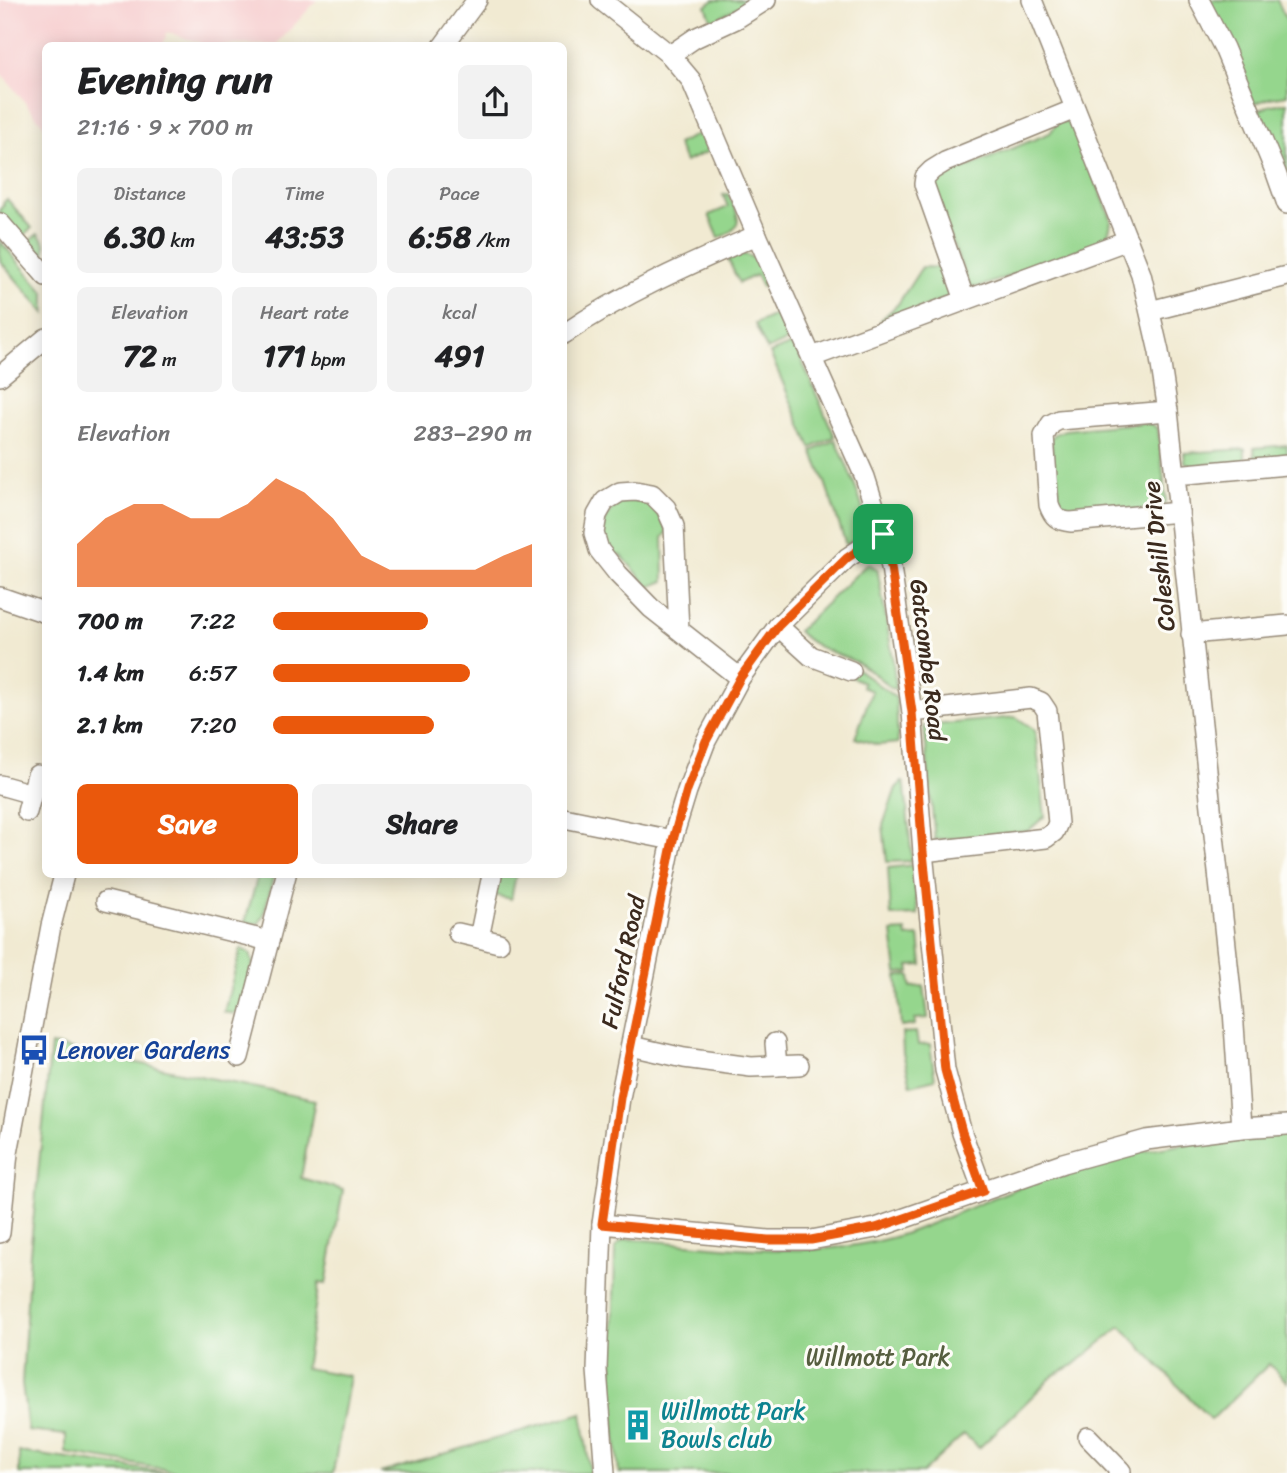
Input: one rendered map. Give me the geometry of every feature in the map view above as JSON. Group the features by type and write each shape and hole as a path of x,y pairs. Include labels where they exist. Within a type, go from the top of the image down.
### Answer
{"street":[{"path":"446,42 477,0"},
{"name":"Gatcombe Road","path":"601,0 670,55 691,80 865,477 891,567 912,712 945,1070 962,1132 983,1191"},
{"path":"670,55 695,38 736,19 766,0"},
{"name":"Coleshill Drive","path":"1032,0 1128,240 1140,274 1159,352 1168,411 1233,1010 1241,1128"},
{"path":"1199,0 1224,48 1287,204"},
{"path":"965,300 924,184 925,177 945,162 1075,109"},
{"path":"0,223 42,271"},
{"path":"567,332 652,282 757,235"},
{"path":"812,356 1128,240"},
{"path":"1150,311 1287,276"},
{"path":"0,376 42,341"},
{"path":"1168,411 1059,420 1051,424 1044,436 1049,505 1052,515 1060,521 1071,522 1179,512"},
{"path":"1175,475 1287,465"},
{"path":"679,630 674,526 666,508 652,494 620,492 606,501 597,515 594,533 599,550 651,608 740,678"},
{"name":"Fulford Road","path":"605,1473 597,1370 602,1224 620,1098 673,840 687,790 706,741 740,678 778,626 847,558 883,534"},
{"path":"0,597 42,612"},
{"path":"1192,634 1287,625"},
{"path":"778,626 811,656 850,671"},
{"path":"912,712 1031,698 1041,702 1047,711 1058,823 1054,832 1046,838 923,852"},
{"path":"0,785 32,794"},
{"path":"567,819 673,840"},
{"path":"0,1233 8,1153 51,926 63,878"},
{"path":"239,1057 285,878"},
{"path":"480,938 491,878"},
{"path":"106,901 269,941"},
{"path":"458,933 499,943"},
{"path":"775,1043 777,1066"},
{"path":"631,1046 697,1060 751,1067 799,1065"},
{"path":"602,1224 768,1240 811,1240 876,1228 1063,1163 1146,1140 1287,1125"},
{"path":"1088,1437 1121,1471 1118,1473"}],"shaded area":[{"path":"0,0 317,0 279,42 197,42 167,32 164,42 42,42 42,123 0,72"}],"green space":[{"path":"714,0 752,0 712,21 706,6"},
{"path":"1208,0 1277,0 1287,21 1287,95 1254,104"},
{"path":"1287,103 1287,191 1257,111 1271,105"},
{"path":"1059,120 1074,128 1111,218 1108,233 1097,243 980,287 970,287 931,189 934,176 955,163 963,169 1050,133"},
{"path":"700,133 709,151 685,162 677,144"},
{"path":"728,194 737,215 737,225 719,238 709,215 728,207 723,195"},
{"path":"7,199 32,228 23,236 0,217 0,209"},
{"path":"38,234 42,239 42,267 26,248 30,240"},
{"path":"0,241 42,290 42,310 0,261"},
{"path":"741,254 756,260 768,284 762,287 756,275 739,283 728,259"},
{"path":"922,267 945,268 953,285 951,296 882,324 881,320 898,304"},
{"path":"779,313 791,339 767,350 755,324"},
{"path":"794,343 835,437 811,448 770,353"},
{"path":"1149,422 1158,429 1166,500 1162,507 1070,519 1058,511 1051,439 1055,434 1065,430"},
{"path":"836,440 865,519 862,532 846,545 812,451"},
{"path":"1287,445 1287,461 1255,461 1254,448"},
{"path":"1245,449 1245,461 1191,466 1185,462 1184,453"},
{"path":"624,500 651,501 668,531 663,538 664,581 649,587 621,555 611,553 604,538 603,530 607,517"},
{"path":"869,564 877,569 878,573 896,689 861,664 818,646 798,631"},
{"path":"856,668 896,698 898,743 878,745 855,738 872,691 862,687 863,682 851,677"},
{"path":"1016,717 1035,730 1045,816 1028,831 935,840 924,726"},
{"path":"902,782 905,787 912,861 887,862 883,825 896,788"},
{"path":"913,865 918,915 891,916 888,868"},
{"path":"257,878 273,878 263,917 256,924 245,922"},
{"path":"498,878 515,878 511,899 494,895"},
{"path":"906,931 907,937 919,936 922,965 909,966 910,972 897,973 892,932"},
{"path":"241,948 250,954 253,963 241,1008 236,1013 224,1012"},
{"path":"910,975 911,987 924,986 928,1018 915,1019 915,1025 901,1027 897,976"},
{"path":"916,1032 918,1045 930,1044 935,1079 911,1085 903,1053 902,1033"},
{"path":"51,1045 315,1100 301,1178 343,1190 326,1284 319,1283 305,1368 350,1376 333,1473 188,1473 66,1453 66,1435 28,1431 22,1383 30,1253"},
{"name":"Willmott Park","path":"1287,1132 1287,1382 1269,1364 1211,1420 1121,1326 1074,1365 1054,1375 979,1448 964,1434 922,1473 619,1473 612,1397 615,1248 622,1241 632,1239 729,1248 794,1250 858,1245 903,1234 1038,1180 1099,1161 1193,1143"},
{"path":"582,1413 590,1473 380,1473"},
{"path":"19,1452 169,1473 19,1473"}],"place":[{"name":"Lenover Gardens","path":"34,1050"},
{"name":"Willmott Park Bowls club","path":"638,1425"}],"route":[{"path":"883,534 891,567 912,712 945,1070 962,1132 983,1191 876,1228 811,1240 768,1240 602,1224 620,1098 673,840 687,790 706,741 740,678 778,626 847,558 883,534"}]}
